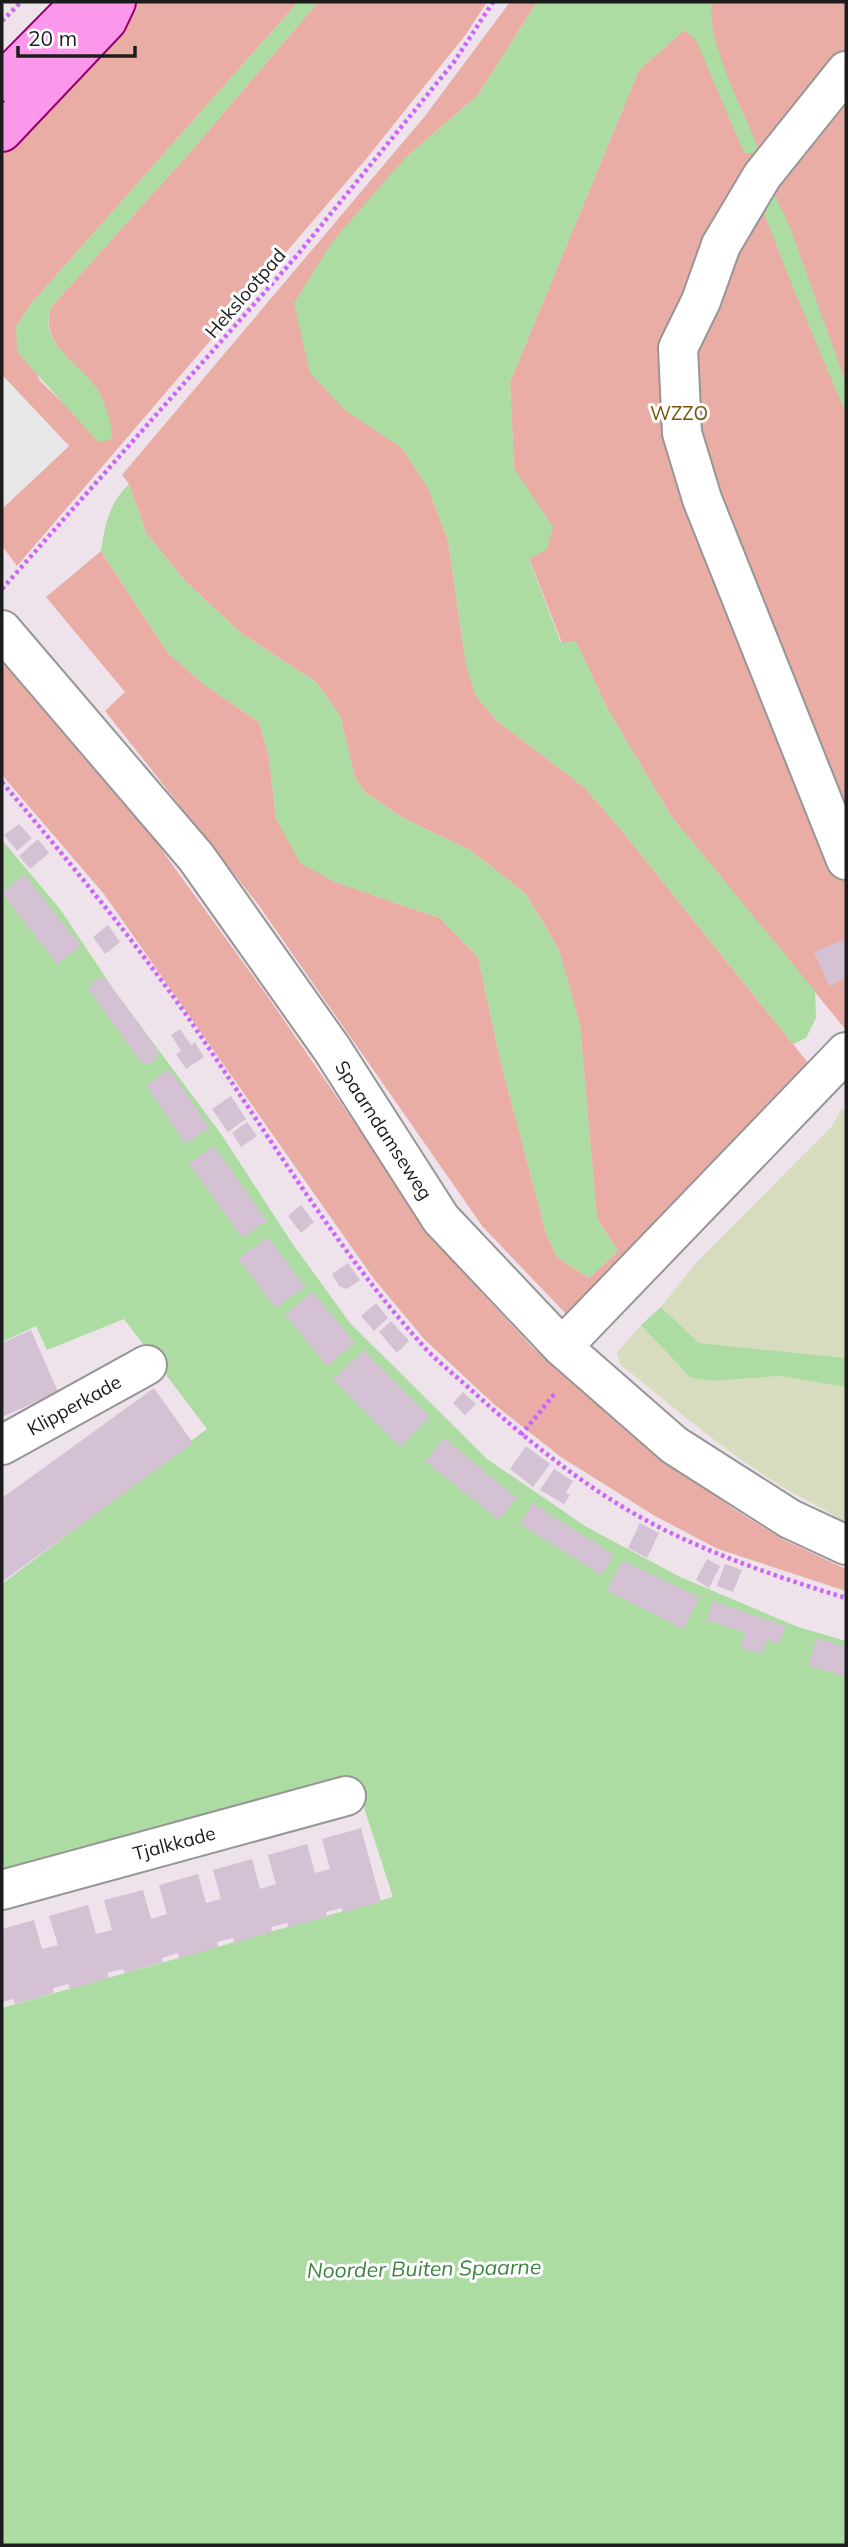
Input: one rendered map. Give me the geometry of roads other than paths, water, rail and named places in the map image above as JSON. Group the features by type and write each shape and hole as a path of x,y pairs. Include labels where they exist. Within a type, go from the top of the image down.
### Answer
{"main road":[{"path":"2,82 81,2"},
{"path":"2,132 107,22 116,2"}],"street":[{"path":"846,71 762,176 721,245 701,301 678,348 682,433 702,499 846,860"},
{"name":"Spaarndamseweg","path":"2,629 196,857 332,1049 441,1219 571,1355 674,1445 790,1519 846,1545"},
{"path":"571,1355 846,1052"},
{"name":"Klipperkade","path":"2,1446 147,1365"},
{"name":"Tjalkkade","path":"2,1890 346,1796"}],"water":[{"path":"298,2 318,2 192,150 51,307 48,321 50,333 63,353 91,381 106,409 112,439 98,442 17,352 16,327 30,305"},
{"path":"537,2 713,2 711,16 719,53 758,148 752,153 744,153 696,40 684,30 639,70 510,382 514,468 553,527 547,549 529,559 561,643 576,641 607,708 671,816 815,991 816,1018 806,1038 793,1044 584,787 496,720 476,696 466,665 448,540 428,488 402,448 345,410 310,373 294,303 332,242 404,159 478,95"},
{"path":"767,195 775,196 790,227 846,383 846,414 760,202"},
{"path":"129,484 146,533 185,581 242,634 316,682 340,716 355,778 366,793 401,817 470,850 526,894 559,950 580,1025 597,1219 618,1251 589,1278 557,1257 546,1233 500,1059 478,957 440,918 335,882 300,863 276,819 269,757 259,722 205,685 168,653 101,551 109,515"},
{"name":"Noorder Buiten Spaarne","path":"2,840 60,909 114,990 221,1134 292,1243 350,1323 487,1459 585,1526 680,1577 798,1627 846,1641 846,2545 2,2545 2,2008 393,1897 354,1777 2,1872 2,1584 207,1429 124,1319 47,1350 36,1326 2,1342"},
{"path":"661,1307 699,1343 846,1358 846,1387 780,1376 712,1381 691,1378 641,1325"}],"park label":[{"name":"WZZO","path":"679,413"}]}
